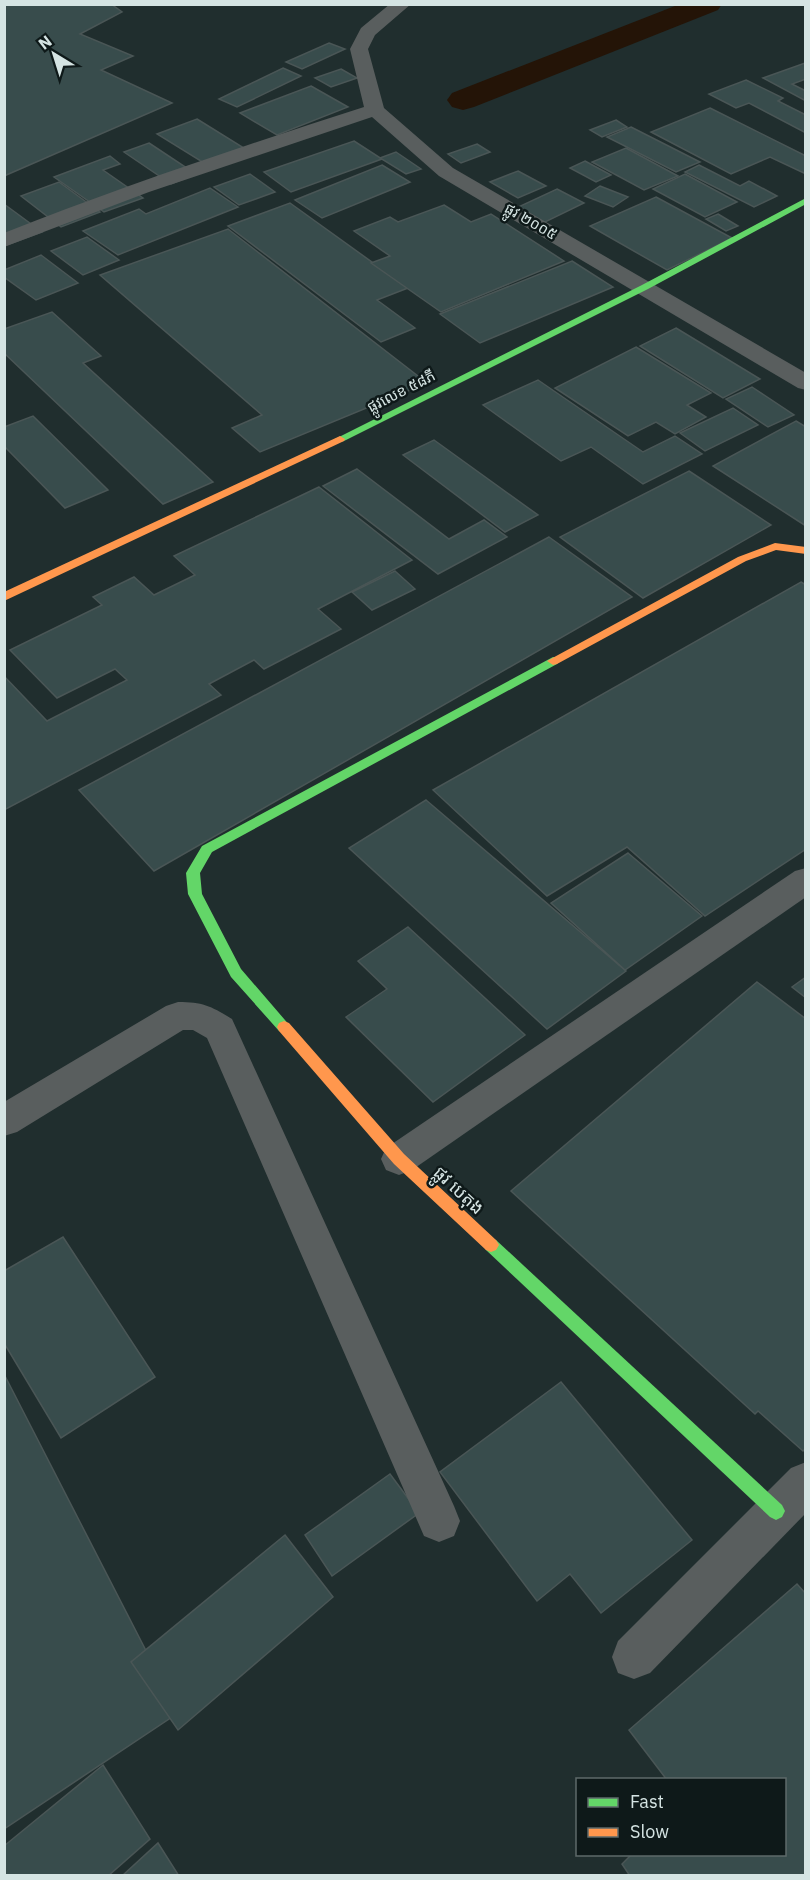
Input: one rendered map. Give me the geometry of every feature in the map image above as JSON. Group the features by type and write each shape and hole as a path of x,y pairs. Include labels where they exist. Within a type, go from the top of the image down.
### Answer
{"street":[{"path":"4,241 175,176 375,110 359,49 367,32 400,5"},
{"name":"ផ្លូវ ២០០៥","path":"375,110 446,172 806,383"},
{"name":"ផ្លូវលេខ ៥៨ភី","path":"8,591 373,424 645,287 806,200"},
{"name":"ផ្លូវ បេតុង","path":"791,1497 399,1159 236,973 195,894 193,873 207,849 742,559 776,546 806,551"},
{"path":"399,1159 806,880"},
{"path":"4,1121 178,1016 199,1016 220,1029 439,1521"},
{"path":"634,1657 791,1497"}],"building":[{"path":"4,4 111,4 122,12 80,34 133,56 101,70 172,103 4,176"},
{"path":"329,43 345,49 302,69 286,62"},
{"path":"805,63 806,79 792,84 806,91 806,101 763,78"},
{"path":"283,68 301,76 237,107 219,99"},
{"path":"341,69 357,78 331,87 315,78"},
{"path":"746,80 783,98 778,101 806,115 806,133 749,103 736,108 709,94"},
{"path":"311,86 348,107 277,135 240,113"},
{"path":"710,108 806,156 806,174 770,157 731,174 651,132"},
{"path":"197,119 252,153 212,168 157,134"},
{"path":"616,120 627,127 602,137 590,130"},
{"path":"631,127 700,162 676,172 607,137"},
{"path":"354,141 382,159 291,192 264,172"},
{"path":"149,143 196,174 171,184 124,152"},
{"path":"477,144 490,152 461,163 448,154"},
{"path":"626,148 678,176 644,190 592,162"},
{"path":"396,152 421,169 406,174 380,158"},
{"path":"110,156 120,164 103,170 143,198 104,212 54,177"},
{"path":"585,161 611,175 596,182 570,168"},
{"path":"382,165 410,182 322,218 295,200"},
{"path":"699,165 740,186 749,181 777,196 754,207 685,172"},
{"path":"518,171 546,186 518,198 490,182"},
{"path":"250,174 275,192 239,205 214,187"},
{"path":"685,174 737,202 705,217 653,189"},
{"path":"59,182 100,212 61,227 21,196"},
{"path":"600,186 628,197 613,207 585,196"},
{"path":"210,188 238,207 118,255 83,231 139,209 146,214"},
{"path":"557,189 584,203 541,224 514,209"},
{"path":"656,197 732,238 667,270 590,226"},
{"path":"290,203 408,288 377,300 415,328 381,342 228,226"},
{"path":"4,204 42,232 4,246"},
{"path":"444,205 471,222 491,214 564,261 441,312 371,263 390,256 354,231 390,217 398,222"},
{"path":"718,214 738,226 726,231 706,219"},
{"path":"228,229 427,383 260,452 232,428 262,415 100,275"},
{"path":"87,237 119,260 83,275 51,251"},
{"path":"41,255 78,283 36,300 4,277 4,270"},
{"path":"572,261 613,287 480,343 440,314"},
{"path":"52,312 101,356 83,363 213,482 163,504 4,353 4,329"},
{"path":"676,328 760,379 723,398 640,346"},
{"path":"636,347 711,393 687,405 706,417 675,434 656,422 628,436 555,388"},
{"path":"538,380 643,452 675,436 702,454 643,484 591,447 561,461 483,405"},
{"path":"752,387 794,415 768,427 726,399"},
{"path":"733,408 758,425 705,451 680,433"},
{"path":"33,416 108,490 65,508 4,446 4,427"},
{"path":"796,421 806,427 806,526 713,466"},
{"path":"434,440 538,515 505,532 403,455"},
{"path":"357,469 449,539 484,520 507,537 438,574 323,486"},
{"path":"689,471 771,525 643,598 560,537"},
{"path":"319,487 412,560 318,609 341,629 264,669 254,660 209,684 221,695 4,810 4,676 47,721 127,680 115,669 57,698 10,650 102,605 93,597 134,577 154,595 195,575 174,556"},
{"path":"549,537 632,597 154,871 79,790"},
{"path":"395,571 415,589 372,610 352,592"},
{"path":"801,582 806,585 806,849 705,916 627,847 547,896 433,790"},
{"path":"426,800 626,971 547,1029 349,848"},
{"path":"628,853 702,916 625,970 551,903"},
{"path":"408,927 525,1035 433,1102 346,1017 387,989 358,961"},
{"path":"806,977 806,998 792,987"},
{"path":"757,982 806,1019 806,1448 803,1451 758,1411 755,1414 511,1191"},
{"path":"63,1237 155,1377 61,1438 4,1343 4,1271"},
{"path":"4,1374 178,1713 4,1829"},
{"path":"561,1382 692,1540 601,1613 570,1574 537,1601 440,1472"},
{"path":"390,1474 419,1513 332,1576 305,1535"},
{"path":"285,1535 333,1597 178,1730 131,1662"},
{"path":"797,1584 806,1594 806,1876 630,1876 622,1864 630,1856 786,1856 786,1778 665,1778 629,1730"},
{"path":"103,1765 150,1839 108,1876 4,1876 4,1846"},
{"path":"158,1843 179,1876 122,1876"}],"waterway":[{"path":"463,100 708,4"}],"traffic: fast":[{"path":"340,439 645,287 806,200"},
{"path":"284,1027 236,973 195,894 193,873 207,849 553,661"},
{"path":"491,1245 776,1511"}],"traffic: slow":[{"path":"4,597 340,439"},
{"path":"553,661 742,559 775,546 806,551"},
{"path":"284,1027 399,1159 491,1245"}]}
